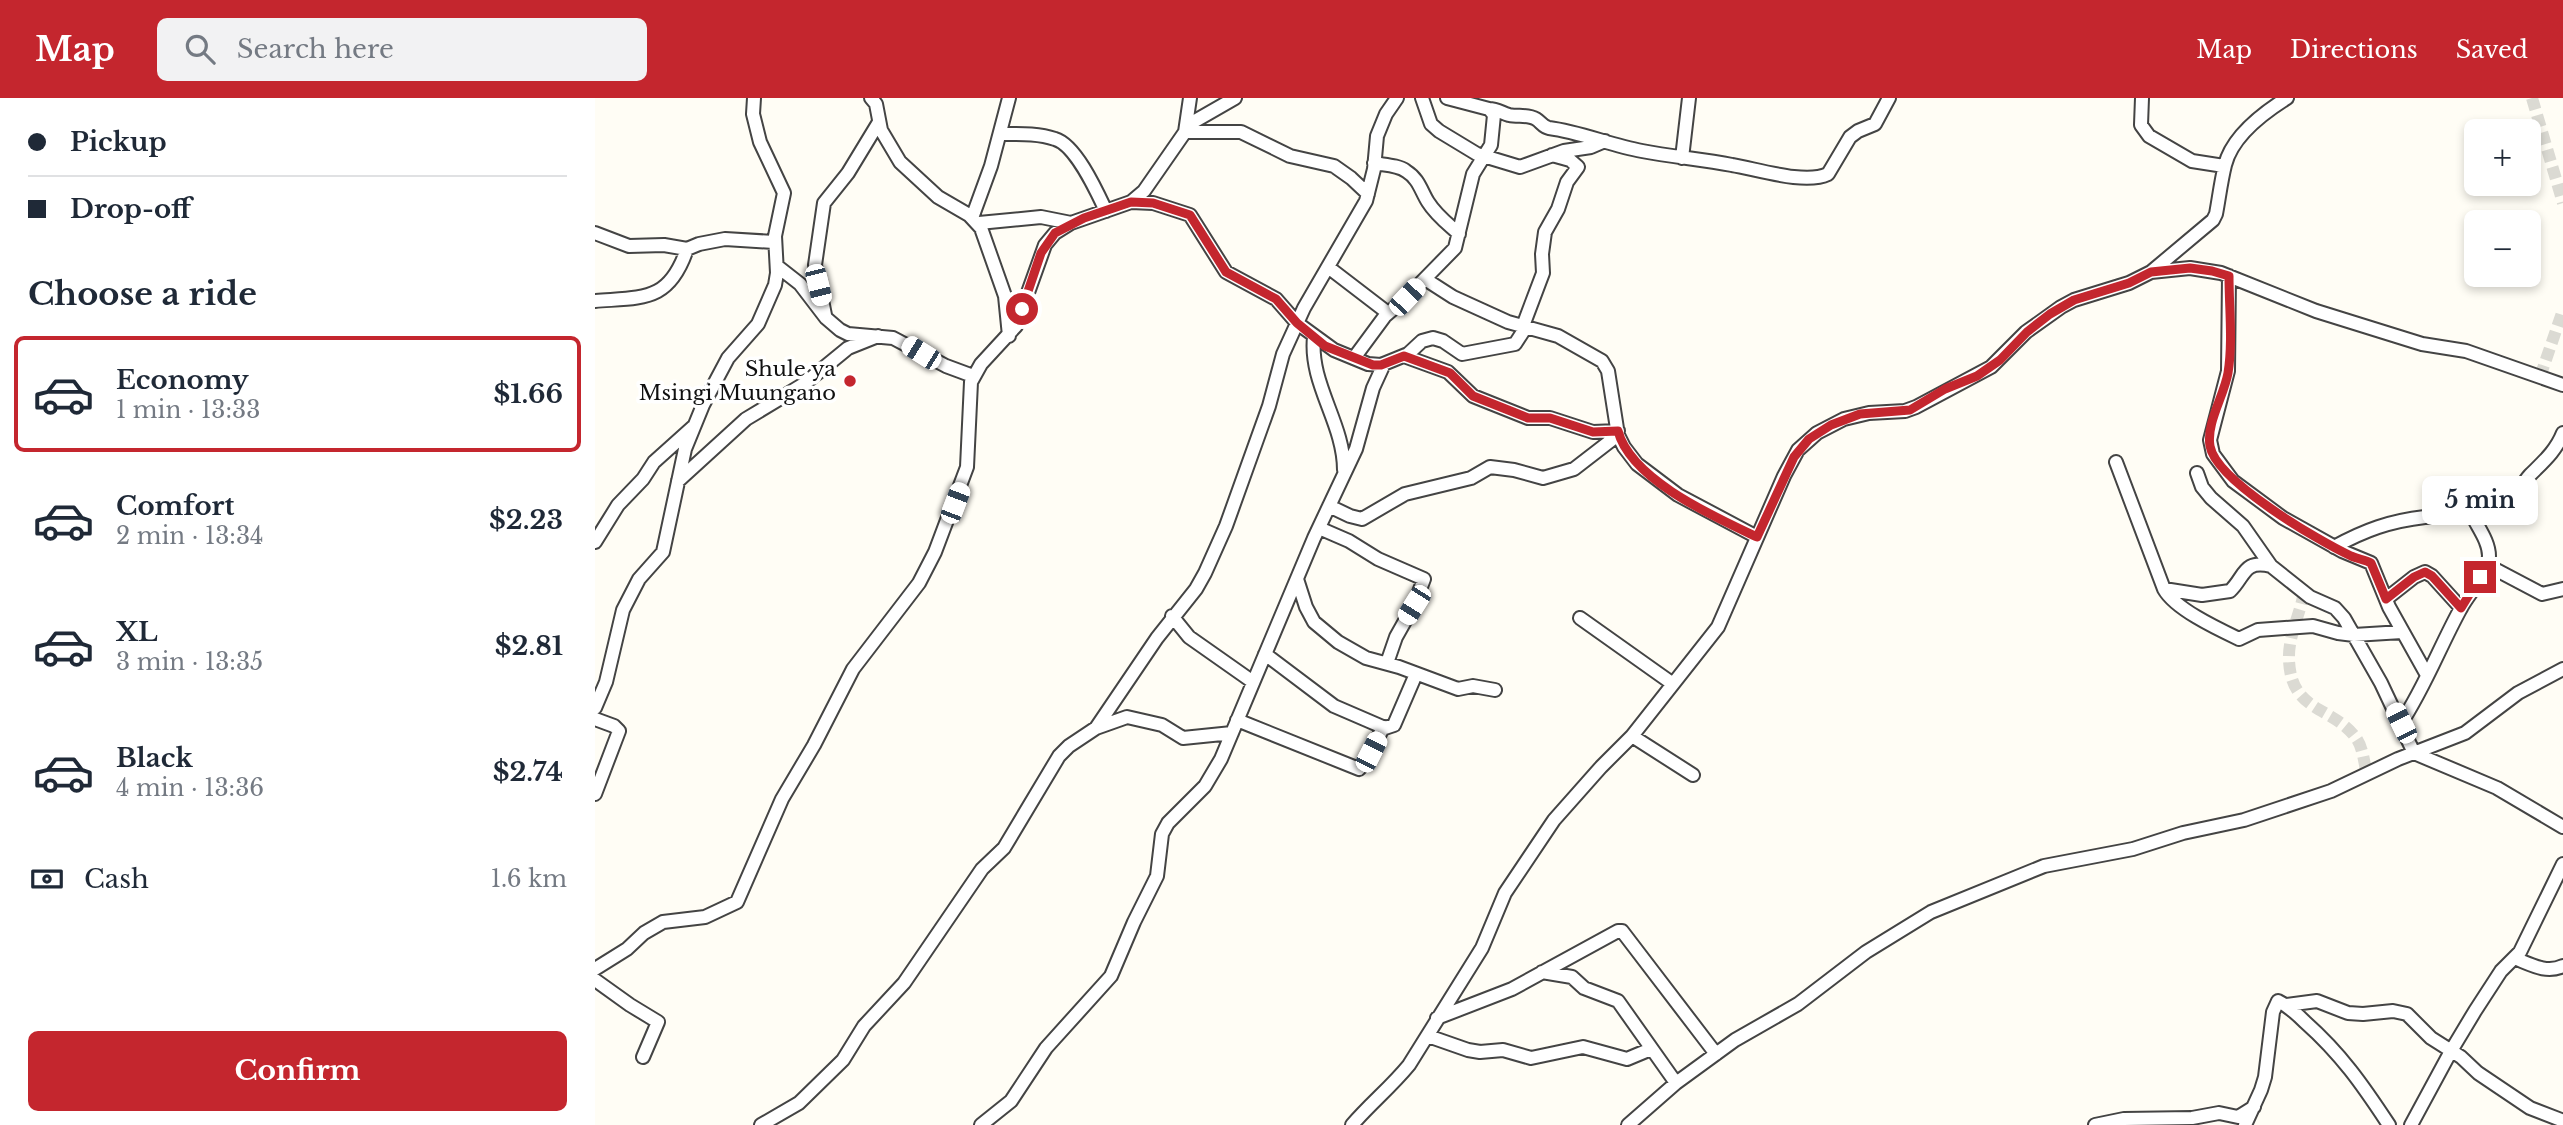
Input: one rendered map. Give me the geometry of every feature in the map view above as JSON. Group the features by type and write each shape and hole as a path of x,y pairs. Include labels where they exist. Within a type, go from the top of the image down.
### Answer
{"street":[{"path":"595,708 605,682 623,610 639,579 663,552 685,449 695,425 722,366 758,324 774,290 777,266 774,242 784,193 762,148 753,114 754,98"},
{"path":"871,98 876,104 879,122 900,162 920,183 975,221 1005,296 1009,336"},
{"path":"975,221 1009,98"},
{"path":"1131,202 1152,181 1186,128 1190,98"},
{"path":"1186,128 1235,98"},
{"path":"1095,728 1201,580 1214,554 1269,406 1283,355 1297,323 1363,209 1369,194 1375,143 1380,126 1397,98"},
{"path":"1422,98 1433,127 1484,157 1523,167 1552,155 1591,148 1605,141"},
{"path":"1447,98 1496,109 1511,116 1532,117 1547,127 1563,128 1577,135 1620,146 1782,175 1822,177 1828,174 1853,134 1875,124 1889,98"},
{"path":"1682,158 1689,98"},
{"path":"2142,98 2141,125 2149,136 2192,162 2224,166"},
{"path":"1352,1125 1370,1103 1396,1081 1428,1036 1482,948 1505,893 1554,820 1632,737 1699,655 1721,623 1798,450 1817,433 1850,417 1905,411 1916,407 2000,360 2027,332 2061,307 2074,300 2129,283 2151,272 2200,233 2215,217 2224,166 2232,148 2260,117 2287,98"},
{"path":"1354,358 1388,313 1455,248 1473,174 1493,136 1495,115 1489,109"},
{"path":"826,318 815,265 822,210 825,200 848,173 879,122"},
{"path":"1186,128 1241,132 1290,156 1334,166 1369,194"},
{"path":"1000,134 1032,135 1060,141 1083,167 1105,211"},
{"path":"595,969 663,922 705,917 737,902 777,809 814,745 844,684 919,583 935,552 967,467 968,395 973,376 1016,326 1045,245 1055,233 1071,223 1131,202 1153,203 1190,215 1226,272 1276,299 1297,323 1325,346 1368,365 1384,364 1404,356 1428,339 1438,339 1462,354 1516,344 1524,327 1543,273 1545,233 1569,178 1576,173 1578,166 1570,160 1552,155"},
{"path":"1374,163 1401,168 1411,175 1436,213 1459,234"},
{"path":"975,221 1041,217 1071,223"},
{"path":"595,233 629,246 664,245 687,249 725,239 774,242"},
{"path":"595,301 617,301 659,292 671,283 687,249"},
{"path":"777,266 800,284 826,318 840,330 848,334 893,338 946,366 973,376"},
{"path":"1328,267 1388,313"},
{"path":"2151,272 2190,268 2212,271 2316,311 2422,344 2466,351 2563,385"},
{"path":"2229,276 2228,371 2213,423 2210,440 2213,454 2238,485 2258,497 2283,518 2334,547 2371,563 2402,632 2427,675"},
{"path":"1425,279 1453,297 1524,327 1558,336 1605,364 1618,433 1624,447 1637,464 1708,513 1757,537"},
{"path":"677,481 746,419 804,384 848,348 878,336"},
{"path":"1314,337 1315,369 1342,449 1343,477"},
{"path":"1404,356 1450,373 1473,396 1528,418 1550,418 1593,432 1618,433"},
{"path":"981,1125 1011,1101 1046,1048 1111,976 1157,876 1162,834 1168,823 1205,786 1232,733 1361,435 1369,400 1384,364"},
{"path":"595,542 618,505 643,479 651,466 695,425"},
{"path":"1329,506 1361,520 1405,494 1471,478 1490,467 1545,478 1578,468 1618,433"},
{"path":"2334,547 2370,528 2393,522 2426,517 2459,519 2503,508 2514,499 2526,480 2552,453 2563,433"},
{"path":"2116,462 2164,589 2174,603 2239,639 2258,630 2313,626 2354,635 2402,632"},
{"path":"2197,473 2202,487 2243,526 2271,566 2315,600 2340,613 2401,723 2414,753 2497,788 2563,828"},
{"path":"2401,723 2461,608 2487,565 2489,556 2486,541 2473,517"},
{"path":"1319,528 1349,541 1378,559 1424,579 1414,605 1396,637 1387,663"},
{"path":"2164,589 2202,595 2230,591 2239,576 2251,566 2259,563 2271,566"},
{"path":"2487,565 2542,594 2563,589"},
{"path":"2386,599 2414,577 2425,572 2432,576 2461,608"},
{"path":"1297,579 1306,607 1320,629 1354,652 1461,690 1473,686 1495,690"},
{"path":"1172,617 1189,637 1253,682"},
{"path":"1580,618 1673,684"},
{"path":"1265,654 1334,706 1383,728 1391,728 1394,725 1416,674"},
{"path":"1628,1125 1676,1083 1735,1040 1798,1004 1865,953 1931,912 2044,866 2133,849 2183,833 2281,809 2331,791 2465,733 2518,693 2563,669"},
{"path":"761,1125 799,1104 843,1060 864,1026 904,983 982,869 1008,841 1059,756 1069,746 1095,728 1127,717 1162,725 1183,738 1232,733"},
{"path":"595,719 619,729 595,794"},
{"path":"1237,720 1358,769 1365,762 1383,728"},
{"path":"1632,737 1693,775"},
{"path":"2413,1125 2451,1051 2501,971 2514,958 2530,933 2563,864"},
{"path":"1437,1018 1484,1001 1622,931 1716,1054"},
{"path":"2514,958 2546,969 2563,966"},
{"path":"610,960 595,978 658,1022 643,1057"},
{"path":"1542,972 1571,977 1584,988 1618,1001 1676,1083"},
{"path":"2286,1005 2317,1001 2349,1013 2399,1012 2412,1018 2431,1038 2530,1108 2561,1121"},
{"path":"2245,1125 2265,1077 2273,1012 2278,1002 2286,1005 2315,1031 2355,1074 2389,1125"},
{"path":"1428,1036 1468,1050 1503,1050 1531,1058 1583,1048 1627,1059 1651,1049"},
{"path":"2095,1125 2124,1119 2192,1118 2219,1113 2238,1117 2254,1107"}],"tunnel":[{"path":"2532,98 2563,203"},
{"path":"2540,377 2563,310"},
{"path":"2304,592 2290,642 2292,677 2305,700 2347,728 2356,738 2362,750 2367,774"}],"place":[{"name":"Shule ya Msingi Muungano","path":"850,381"}],"route":[{"path":"1022,309 1041,253 1049,239 1061,229 1131,202 1167,207 1191,216 1228,273 1276,299 1297,323 1325,346 1368,365 1381,365 1404,356 1414,359 1450,373 1473,396 1528,418 1550,418 1583,431 1618,431 1624,447 1637,464 1656,479 1708,513 1757,537 1798,450 1817,433 1860,414 1910,410 1945,389 1977,376 2000,360 2027,332 2074,300 2129,283 2151,272 2190,268 2212,271 2229,276 2229,310 2228,371 2213,423 2210,445 2213,454 2233,481 2283,518 2342,551 2371,563 2386,599 2414,577 2425,572 2432,576 2461,608 2480,577"}]}
